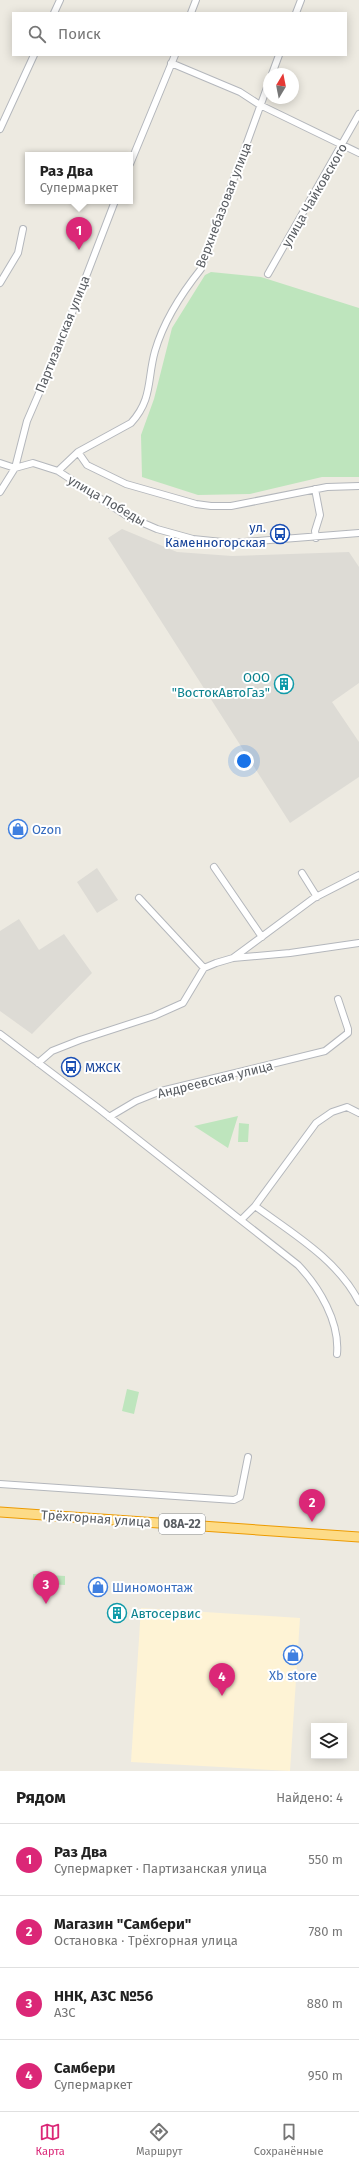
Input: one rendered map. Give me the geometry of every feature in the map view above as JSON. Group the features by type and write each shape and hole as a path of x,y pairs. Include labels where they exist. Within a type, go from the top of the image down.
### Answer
{"highway":[{"name":"Трёхгорная улица","path":"0,1512 359,1536"}],"street":[{"path":"54,12 60,0"},
{"path":"191,12 196,0"},
{"path":"296,12 301,0"},
{"path":"0,129 34,56"},
{"path":"133,157 174,56"},
{"path":"274,68 279,56"},
{"path":"171,63 240,92 260,105 359,153"},
{"name":"Верхнебазовая улица","path":"58,471 78,452 132,423 142,409 151,380 154,352 183,292 201,269 263,97"},
{"name":"улица Чайковского","path":"268,274 359,114"},
{"name":"Партизанская улица","path":"0,492 15,468 27,421 59,347 114,204"},
{"path":"0,283 18,253 23,229"},
{"path":"78,452 87,465 126,484 196,504 230,506 327,487 359,486"},
{"path":"0,463 15,468"},
{"name":"улица Победы","path":"15,468 33,463 58,471 127,516 157,529 193,539 232,543 316,538 359,533"},
{"path":"315,489 320,515 315,531 316,538"},
{"path":"214,867 262,936"},
{"path":"302,873 320,895"},
{"path":"233,958 320,895 359,875"},
{"path":"139,898 204,968"},
{"path":"38,1063 52,1052 80,1040 154,1016 183,1003 204,968 233,958 290,953 359,943"},
{"name":"Андреевская улица","path":"109,1117 136,1101 161,1091 325,1052 348,1033 338,999"},
{"path":"0,1034 288,1257 310,1279 329,1310 335,1333 337,1354"},
{"path":"241,1220 255,1206 316,1123 332,1112 347,1107 359,1113"},
{"path":"255,1206 333,1267 348,1283 359,1302"},
{"path":"0,1484 234,1500 240,1497 248,1457"}],"shaded area":[{"path":"122,529 177,552 232,556 349,552 359,567 359,683 332,702 359,742 359,777 290,823 108,538"},
{"path":"97,868 118,900 97,913 77,882"},
{"path":"19,919 39,950 64,934 92,973 32,1034 0,1011 0,931"},
{"path":"141,1608 300,1618 290,1771 131,1762"}],"green space":[{"path":"211,272 261,277 359,308 359,477 322,477 250,494 198,495 142,477 141,435 154,399 172,328 205,275"},
{"path":"238,1116 228,1148 194,1126"},
{"path":"239,1123 249,1124 248,1142 238,1142"},
{"path":"127,1389 139,1392 134,1414 122,1411"},
{"path":"33,1574 65,1576 65,1585 33,1583"}],"place":[{"name":"Раз Два","path":"79,250"},
{"name":"ул. Каменногорская","path":"280,534"},
{"name":"ООО \"ВостокАвтоГаз\"","path":"284,684"},
{"name":"Ozon","path":"18,829"},
{"name":"МЖСК","path":"71,1067"},
{"name":"Магазин \"Самбери\"","path":"312,1522"},
{"name":"Шиномонтаж","path":"98,1587"},
{"name":"ННК, АЗС №56","path":"46,1604"},
{"name":"Автосервис","path":"117,1613"},
{"name":"Xb store","path":"293,1655"},
{"name":"Самбери","path":"222,1696"}]}
